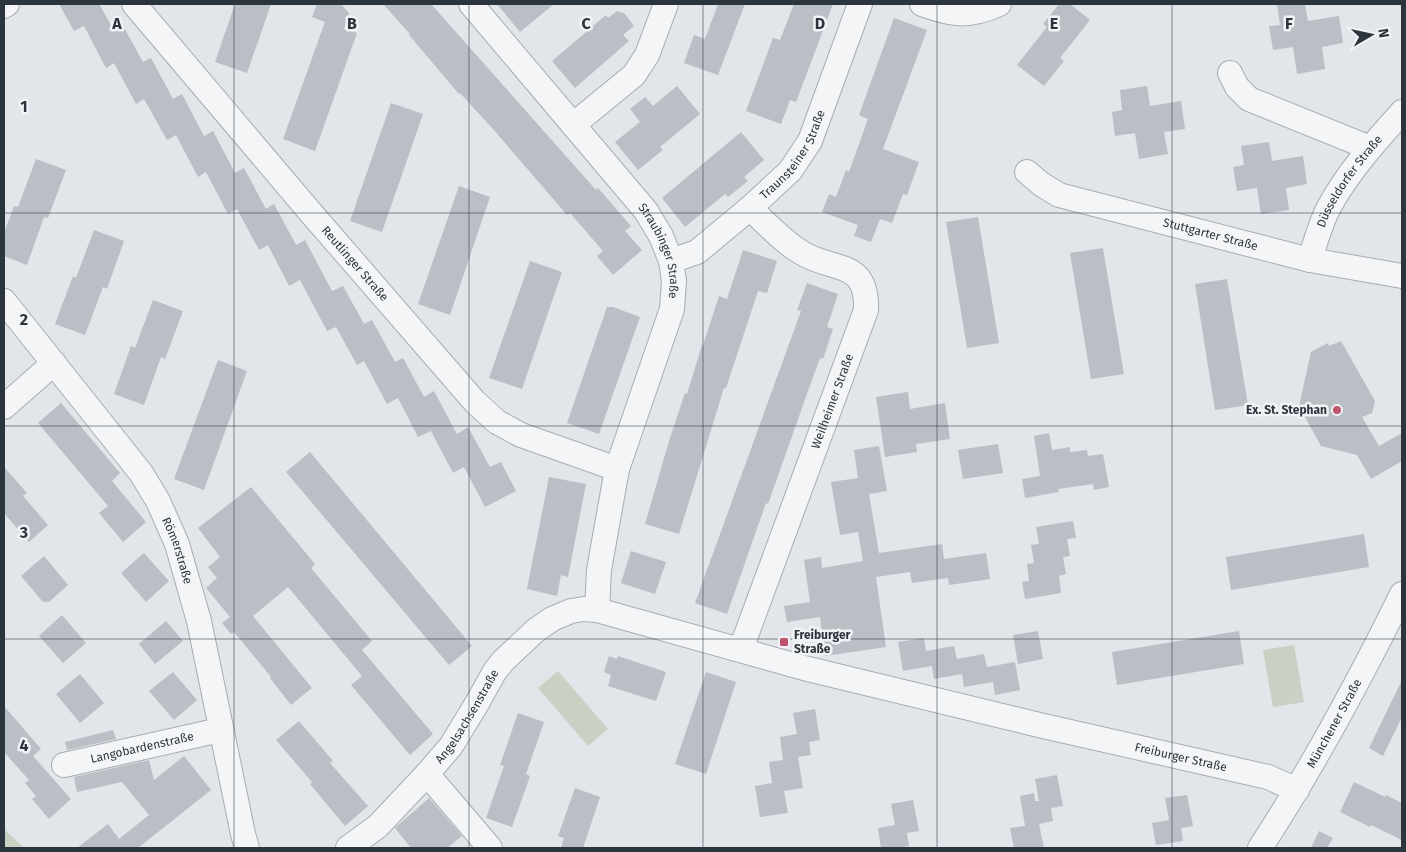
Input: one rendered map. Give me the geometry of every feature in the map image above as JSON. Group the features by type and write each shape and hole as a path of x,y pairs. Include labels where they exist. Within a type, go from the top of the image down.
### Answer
{"street":[{"name":"Reutlinger Straße","path":"134,4 305,206 475,402 497,422 521,435 617,470"},
{"name":"Straubinger Straße","path":"471,4 646,211 661,236 671,261 674,281 672,309 617,470 599,570 597,610"},
{"path":"573,125 634,74 647,55 666,4"},
{"name":"Traunsteiner Straße","path":"671,261 697,252 750,208 790,171 810,141 860,4"},
{"path":"922,4 956,14 984,11 999,4"},
{"path":"1230,73 1237,87 1249,99 1370,148"},
{"name":"Düsseldorfer Straße","path":"1310,260 1317,234 1343,184 1370,148 1402,112"},
{"name":"Stuttgarter Straße","path":"1027,172 1059,196 1310,260 1402,276"},
{"name":"Weilheimer Straße","path":"741,649 866,310 867,296 861,281 853,272 805,255 786,242 750,208"},
{"name":"Römerstraße","path":"4,301 141,473 158,501 172,531 199,622 220,730 247,848"},
{"path":"4,407 54,363"},
{"name":"Münchener Straße","path":"1260,848 1297,790 1372,656 1402,594"},
{"name":"Freiburger Straße","path":"597,610 804,668 1021,721 1268,777 1297,790"},
{"name":"Angelsachsenstraße","path":"348,848 378,826 451,746 502,660 536,630 552,619 571,611 597,610"},
{"name":"Langobardenstraße","path":"64,765 220,730"},
{"path":"427,774 490,848"}],"shaded area":[{"path":"1294,645 1304,702 1273,707 1263,650"},
{"path":"558,671 608,729 588,746 538,688"},
{"path":"4,829 24,848 4,848"}],"building":[{"path":"59,4 99,4 112,27 121,22 143,62 151,58 173,99 182,94 204,136 213,131 235,173 244,168 266,209 274,204 296,245 305,240 332,291 343,286 364,324 372,320 395,362 403,358 424,397 434,391 457,434 468,427 490,467 501,462 516,491 485,507 464,467 453,473 431,431 418,437 398,398 387,404 364,361 357,365 336,327 327,331 300,280 289,286 268,245 259,250 237,209 228,214 206,172 198,177 176,135 167,140 144,99 136,104 114,63 106,68 84,26 74,31"},
{"path":"235,4 271,4 247,73 215,62"},
{"path":"317,4 341,4 349,13 344,29 357,33 315,151 283,139 325,22 312,17"},
{"path":"383,4 431,4 596,190 598,188 631,226 625,231 642,250 613,275 597,256 603,251 570,213 567,215 493,129 459,94"},
{"path":"497,4 554,4 520,32"},
{"path":"718,4 745,4 718,75 684,63 694,35 705,39"},
{"path":"794,4 833,4 796,102 790,100 781,124 746,111 773,38 780,40"},
{"path":"1059,4 1070,4 1090,20 1060,58 1064,61 1044,86 1017,65 1047,27 1043,24"},
{"path":"1305,4 1308,21 1339,16 1343,43 1322,47 1325,69 1297,74 1293,47 1273,50 1269,26 1280,25 1277,5"},
{"path":"617,11 625,14 634,26 623,35 629,41 575,88 552,61 606,15 608,18"},
{"path":"894,18 927,30 883,149 919,162 907,195 903,194 892,223 880,219 871,242 854,236 858,225 822,212 829,194 836,197 846,170 849,172 868,119 859,115"},
{"path":"677,86 700,114 660,147 663,150 638,170 615,142 640,122 630,109 645,97 653,106"},
{"path":"1147,86 1150,106 1181,101 1185,129 1164,132 1168,154 1139,159 1135,133 1115,136 1112,112 1122,110 1120,90"},
{"path":"391,103 423,114 382,232 350,221"},
{"path":"741,132 764,160 744,177 748,181 728,197 725,194 685,227 662,198"},
{"path":"1269,142 1272,161 1303,156 1307,184 1286,188 1289,210 1261,214 1257,188 1237,191 1233,167 1244,165 1241,146"},
{"path":"36,159 66,170 48,218 44,217 27,265 4,256 4,233 14,206 18,207"},
{"path":"459,186 490,197 450,315 418,304"},
{"path":"978,217 999,343 967,348 946,222"},
{"path":"94,230 124,241 107,289 103,287 85,335 55,324 73,276 76,278"},
{"path":"1103,248 1124,374 1091,379 1070,253"},
{"path":"743,250 777,261 767,293 758,291 726,388 724,388 679,534 645,524 669,441 685,393 687,394 719,296 727,299"},
{"path":"530,261 562,272 522,389 489,378"},
{"path":"1227,279 1248,405 1215,410 1195,284"},
{"path":"807,283 838,294 827,327 833,329 823,359 820,358 768,504 766,503 727,614 695,603 801,311 797,310"},
{"path":"153,300 183,311 165,359 161,357 144,405 114,394 131,346 135,348"},
{"path":"607,307 613,307 640,317 599,434 567,423"},
{"name":"Ex. St. Stephan","path":"1341,341 1375,401 1372,413 1362,417 1379,446 1402,433 1402,461 1371,479 1357,455 1321,446 1299,406 1311,352 1328,343 1329,346"},
{"path":"218,360 247,371 204,490 174,479"},
{"path":"908,392 910,409 945,403 950,439 916,444 917,452 885,457 876,397"},
{"path":"61,403 120,473 112,481 146,522 123,542 99,513 108,506 38,423"},
{"path":"1049,433 1052,450 1070,447 1070,452 1087,450 1088,456 1103,454 1109,487 1094,490 1093,484 1058,489 1059,492 1025,498 1022,479 1040,476 1034,436"},
{"path":"998,444 1003,473 963,479 958,450"},
{"path":"879,446 887,491 869,494 879,553 942,544 944,559 986,553 990,579 949,585 948,578 912,583 910,572 876,577 886,647 825,656 820,617 787,622 784,606 810,602 804,560 821,557 822,568 863,561 858,532 840,535 831,482 858,478 854,450"},
{"path":"310,452 472,646 449,665 286,472"},
{"path":"4,467 27,493 23,496 48,525 29,542 4,513"},
{"path":"549,477 586,484 568,577 561,575 557,596 527,589"},
{"path":"251,487 315,564 311,568 372,641 362,650 433,734 410,755 351,685 362,676 288,587 253,616 312,688 291,705 234,632 231,634 222,623 230,617 206,588 217,578 208,567 220,557 198,528"},
{"path":"1073,521 1076,538 1067,539 1070,556 1063,557 1066,574 1059,576 1061,593 1025,599 1022,582 1029,581 1027,564 1034,563 1031,545 1039,544 1036,527"},
{"path":"1364,534 1369,567 1231,590 1226,557"},
{"path":"631,551 666,562 655,594 621,583"},
{"path":"144,553 169,581 146,602 121,573"},
{"path":"44,556 68,585 49,602 43,602 21,576"},
{"path":"62,615 86,643 63,663 39,636"},
{"path":"166,621 183,641 155,664 139,644"},
{"path":"1038,631 1043,659 1018,664 1013,635"},
{"path":"1239,631 1244,664 1117,685 1112,652"},
{"path":"924,638 926,651 954,646 957,659 984,654 987,667 1015,662 1020,690 995,695 993,682 964,687 962,674 934,679 932,666 903,671 898,642"},
{"path":"609,656 617,659 618,656 666,672 656,701 608,686 611,675 604,672"},
{"path":"173,672 197,700 174,720 149,691"},
{"path":"706,672 736,682 706,774 675,764"},
{"path":"80,674 104,703 80,723 56,694"},
{"path":"1402,680 1402,717 1383,756 1369,748"},
{"path":"4,706 41,749 33,756 71,799 49,819 32,799 36,796 25,783 29,780 4,752"},
{"path":"815,709 820,740 809,742 811,755 798,757 803,788 784,791 788,813 760,817 755,786 772,783 769,762 783,760 780,737 797,734 793,713"},
{"path":"518,713 544,722 526,774 530,776 512,827 486,818 504,766 500,765"},
{"path":"299,721 333,761 330,763 368,806 345,826 310,784 312,782 276,740"},
{"path":"113,730 116,739 67,750 65,742"},
{"path":"184,756 211,790 138,848 77,848 108,824 119,839 149,815 122,782 77,792 74,777 149,760 154,780"},
{"path":"1057,775 1063,806 1051,808 1053,821 1039,824 1044,848 1014,848 1010,828 1025,826 1020,796 1034,793 1035,801 1039,801 1035,779"},
{"path":"1354,782 1402,803 1402,840 1340,812"},
{"path":"575,788 600,797 583,848 561,848 564,838 558,836"},
{"path":"1187,795 1193,826 1181,828 1183,841 1156,845 1152,823 1169,820 1165,798"},
{"path":"429,798 462,836 447,848 411,848 395,828"},
{"path":"913,800 919,831 907,833 909,846 881,848 878,828 895,825 891,804"},
{"path":"1319,831 1333,838 1327,848 1311,848"}],"place":[{"name":"Ex. St. Stephan","path":"1337,410"},
{"name":"Freiburger Straße","path":"784,642"}]}
